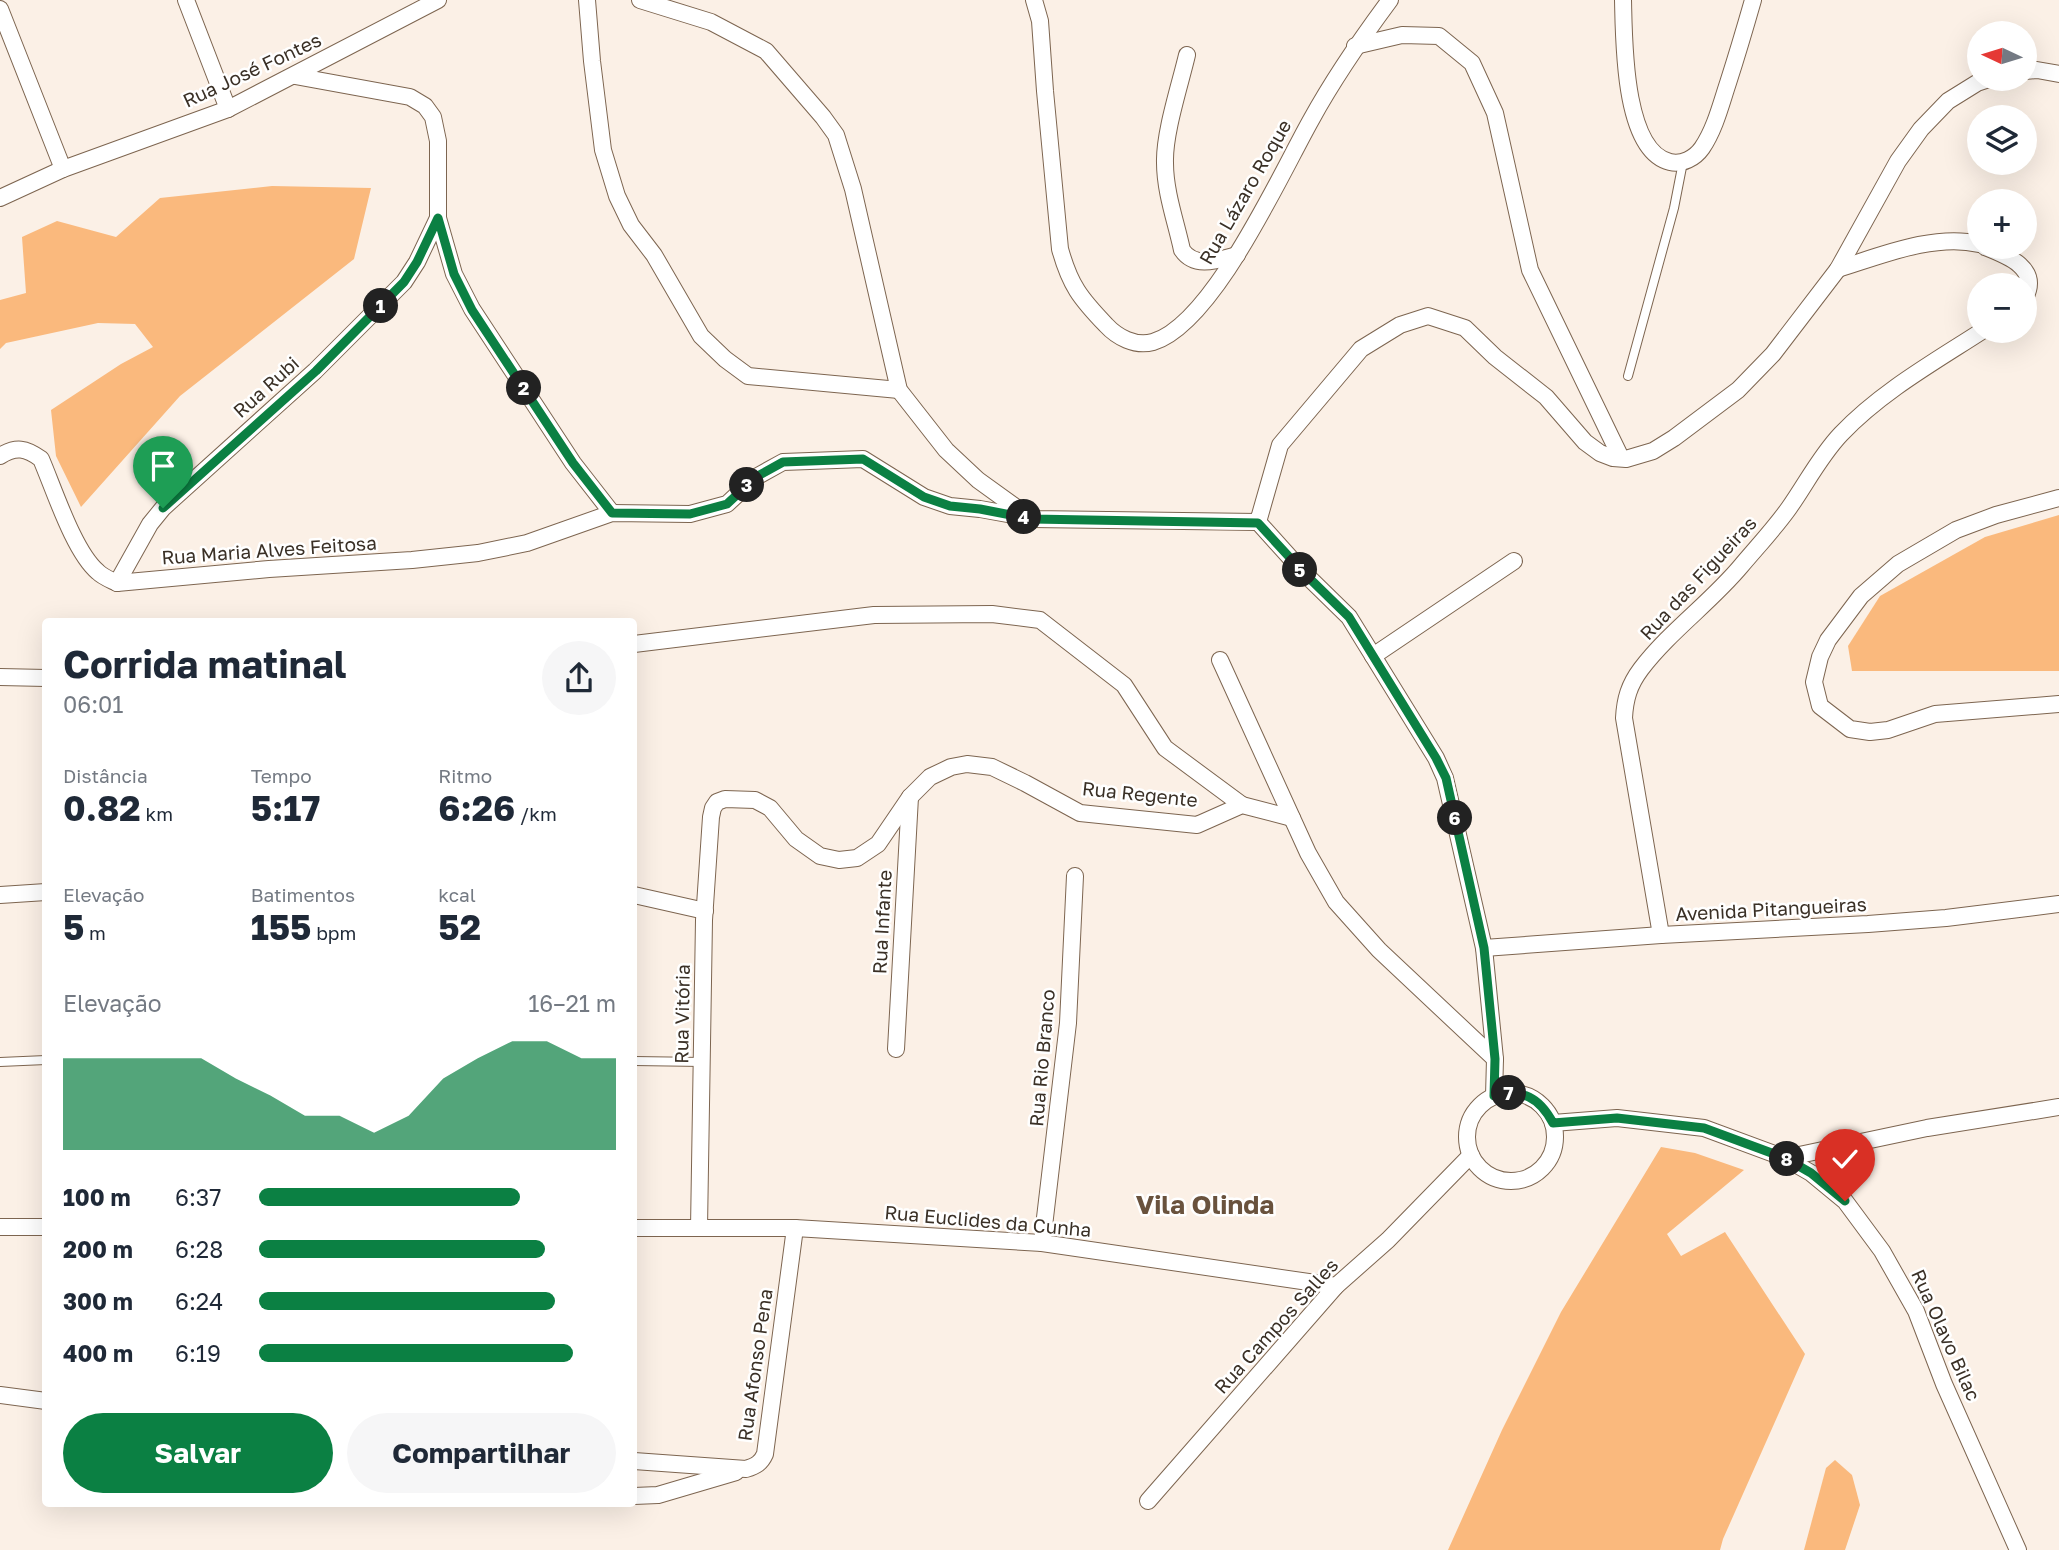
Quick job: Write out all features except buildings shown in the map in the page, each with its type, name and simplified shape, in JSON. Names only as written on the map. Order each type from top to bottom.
[{"type":"street","points":[[186,0],[228,109]]},
{"type":"street","name":"Rua José Fontes","points":[[0,198],[64,169],[228,109],[438,0]]},
{"type":"street","points":[[587,0],[603,150],[617,196],[631,225],[654,256],[701,335],[725,359],[748,376],[899,390]]},
{"type":"street","points":[[640,0],[711,23],[766,51],[823,117],[836,135],[853,189],[899,390],[946,450],[978,480],[1032,519]]},
{"type":"street","name":"Rua Lázaro Roque","points":[[1034,0],[1040,21],[1060,248],[1066,271],[1081,299],[1113,333],[1130,342],[1151,343],[1170,334],[1194,315],[1237,255],[1311,119],[1355,46],[1390,0]]},
{"type":"street","points":[[1623,0],[1632,107],[1638,128],[1646,144],[1660,159],[1673,163],[1683,162],[1702,148],[1718,114],[1753,0]]},
{"type":"street","points":[[0,9],[64,169]]},
{"type":"street","points":[[1355,46],[1402,35],[1439,36],[1472,63],[1495,113],[1531,270],[1621,458]]},
{"type":"street","points":[[1187,55],[1166,141],[1164,161],[1182,250],[1187,258],[1194,261],[1214,261],[1237,255]]},
{"type":"street","points":[[2037,69],[2059,75]]},
{"type":"street","points":[[295,76],[410,97],[425,106],[433,117],[438,141],[438,218],[454,274],[472,310],[573,463],[612,513],[690,514],[727,504],[756,477],[783,462],[863,459],[924,497],[950,506],[1032,519],[1258,523],[1349,617],[1446,778],[1484,948],[1495,1059],[1494,1096]]},
{"type":"street","points":[[1258,523],[1280,445],[1361,349],[1400,325],[1428,316],[1465,328],[1495,357],[1546,397],[1585,442],[1600,453],[1621,458],[1653,451],[1738,390],[1773,354],[1838,270],[1898,161],[1921,129],[1948,101],[1967,89]]},
{"type":"street","name":"Rua Rubi","points":[[117,583],[150,524],[163,508],[316,371],[404,282],[438,218]]},
{"type":"street","points":[[1838,270],[1869,259],[1941,241],[1967,242]]},
{"type":"street","points":[[2012,259],[2026,273]]},
{"type":"street","name":"Rua das Figueiras","points":[[1661,936],[1624,718],[1625,698],[1631,684],[1642,668],[1728,582],[1760,544],[1840,435],[1870,407],[1967,340]]},
{"type":"street","points":[[0,456],[15,449],[31,451],[41,459],[73,536],[85,556],[97,572],[117,583]]},
{"type":"street","points":[[2059,498],[1996,515],[1956,530],[1898,564],[1861,596],[1828,640],[1820,657],[1814,682],[1820,706],[1850,729],[1870,732],[1888,730],[1936,714],[2059,704]]},
{"type":"street","name":"Rua Maria Alves Feitosa","points":[[117,583],[478,553],[527,543],[612,513]]},
{"type":"street","points":[[1373,656],[1514,561]]},
{"type":"street","points":[[637,644],[874,615],[992,614],[1040,620],[1124,685],[1165,747],[1242,805],[1292,818]]},
{"type":"street","points":[[1220,660],[1308,853],[1336,902],[1379,950],[1495,1059]]},
{"type":"street","points":[[0,677],[42,678]]},
{"type":"street","name":"Rua Regente","points":[[717,802],[725,799],[754,800],[770,808],[796,839],[820,856],[839,860],[857,858],[878,844],[910,797],[930,777],[951,767],[967,764],[992,767],[1080,813],[1197,825],[1242,805]]},
{"type":"street","name":"Rua Infante","points":[[896,1049],[910,797]]},
{"type":"street","name":"Rua Vitória","points":[[699,1228],[705,911],[711,817],[717,802]]},
{"type":"street","name":"Rua Rio Branco","points":[[1042,1243],[1069,1023],[1076,876]]},
{"type":"street","points":[[0,895],[42,892]]},
{"type":"street","points":[[637,896],[705,911]]},
{"type":"street","name":"Avenida Pitangueiras","points":[[1484,948],[1920,920],[2059,904]]},
{"type":"street","points":[[1523,1094],[1536,1100],[1553,1123],[1553,1152],[1545,1165],[1527,1178],[1505,1181],[1491,1176],[1479,1167],[1471,1155],[1467,1141],[1473,1114],[1482,1103],[1494,1096],[1523,1094]]},
{"type":"street","points":[[1785,1158],[1927,1128],[2059,1107]]},
{"type":"street","name":"Rua Olavo Bilac","points":[[1553,1123],[1617,1118],[1704,1128],[1785,1158],[1811,1173],[1845,1201],[1882,1251],[1916,1311],[1944,1384],[2018,1550]]},
{"type":"street","name":"Rua Campos Salles","points":[[1148,1501],[1336,1286],[1388,1240],[1471,1155]]},
{"type":"street","points":[[0,1227],[42,1227]]},
{"type":"street","name":"Rua Euclides da Cunha","points":[[637,1227],[795,1228],[1042,1243],[1336,1286]]},
{"type":"street","name":"Rua Afonso Pena","points":[[637,1461],[746,1469],[762,1461],[795,1228]]},
{"type":"street","points":[[0,1395],[42,1400]]},
{"type":"street","points":[[637,1496],[658,1495],[746,1469]]},
{"type":"lane","points":[[1628,376],[1674,208],[1683,162]]},
{"type":"lane","points":[[0,1062],[42,1060]]},
{"type":"lane","points":[[637,1061],[703,1062]]},
{"type":"shaded area","points":[[272,186],[371,188],[354,259],[180,396],[81,507],[56,456],[51,410],[121,364],[153,347],[135,324],[98,323],[6,343],[0,349],[0,300],[26,293],[22,237],[57,221],[116,237],[160,198]]},
{"type":"shaded area","points":[[2059,515],[2059,671],[1852,671],[1848,646],[1880,596],[1985,537]]},
{"type":"shaded area","points":[[1661,1147],[1695,1153],[1744,1170],[1667,1234],[1681,1256],[1725,1232],[1805,1354],[1720,1550],[1448,1550],[1502,1430],[1561,1312]]},
{"type":"shaded area","points":[[1835,1460],[1852,1475],[1860,1505],[1845,1550],[1804,1550],[1826,1468]]},
{"type":"district","name":"Vila Olinda","points":[[1205,1205]]},
{"type":"route","points":[[163,508],[316,371],[404,282],[438,218],[454,274],[472,310],[573,463],[612,513],[690,514],[727,504],[756,477],[783,462],[863,459],[924,497],[950,506],[1032,519],[1258,523],[1349,617],[1446,778],[1484,948],[1495,1059],[1494,1096],[1523,1094],[1536,1100],[1553,1123],[1617,1118],[1704,1128],[1785,1158],[1811,1173],[1845,1201]]}]
